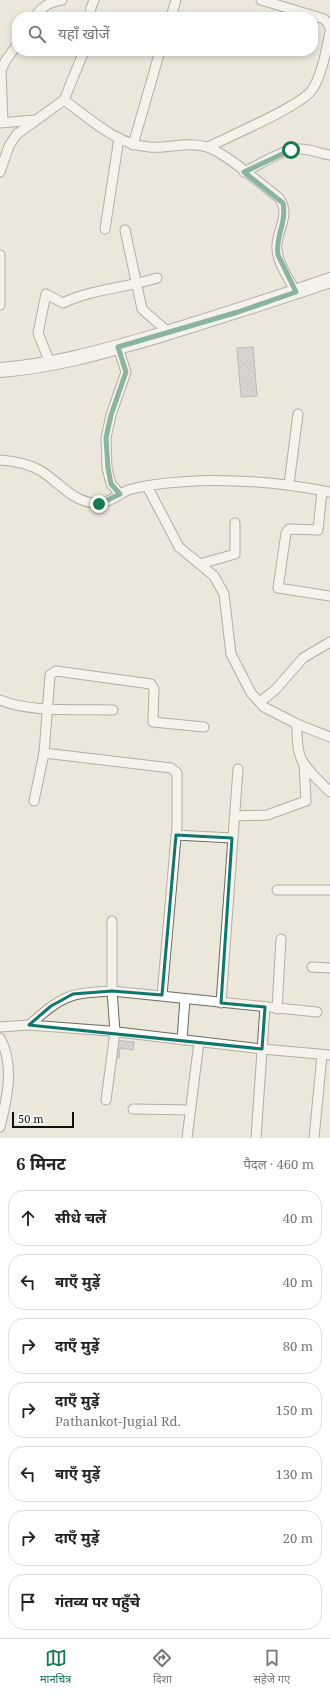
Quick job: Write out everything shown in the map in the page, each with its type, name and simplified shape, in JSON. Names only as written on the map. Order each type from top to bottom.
[{"type":"main road","points":[[0,370],[87,356],[296,292],[330,280]]},
{"type":"street","points":[[38,12],[46,5],[62,0]]},
{"type":"street","points":[[91,12],[94,0]]},
{"type":"street","points":[[172,12],[176,0]]},
{"type":"street","points":[[261,0],[301,12]]},
{"type":"street","points":[[318,17],[324,19],[330,28]]},
{"type":"street","points":[[208,147],[286,108],[311,92],[318,78],[330,32]]},
{"type":"street","points":[[12,51],[1,65],[2,122],[37,120]]},
{"type":"street","points":[[0,172],[9,146],[17,134],[64,100],[82,56]]},
{"type":"street","points":[[133,145],[159,56]]},
{"type":"street","points":[[64,100],[119,138],[133,145],[149,147],[184,144],[208,147],[223,155],[283,203],[283,222],[277,249],[278,255],[296,292]]},
{"type":"street","points":[[105,229],[119,138]]},
{"type":"street","points":[[244,172],[291,150],[305,149],[319,154],[330,155]]},
{"type":"street","points":[[125,230],[142,309],[168,332]]},
{"type":"street","points":[[0,256],[0,305]]},
{"type":"street","points":[[50,363],[38,333],[46,294],[63,303],[80,295],[136,285],[157,278]]},
{"type":"street","points":[[118,347],[126,372],[111,415],[106,438],[108,468],[111,484],[120,494]]},
{"type":"street","points":[[289,484],[298,414]]},
{"type":"street","points":[[0,460],[26,464],[75,497],[99,504],[120,494],[147,486],[179,481],[289,484],[326,492],[318,530],[289,529],[286,533],[278,588],[330,596]]},
{"type":"street","points":[[147,486],[179,547],[214,576],[224,594],[231,654],[251,693],[264,707],[297,724],[330,737]]},
{"type":"street","points":[[200,564],[235,554],[235,523]]},
{"type":"street","points":[[260,702],[276,689],[303,658],[330,642]]},
{"type":"street","points":[[34,801],[44,752],[50,675],[54,672],[64,672],[151,684],[154,690],[153,722],[204,727]]},
{"type":"street","points":[[0,700],[9,704],[47,708],[113,710]]},
{"type":"street","points":[[297,724],[298,753],[304,765],[330,792]]},
{"type":"street","points":[[44,752],[171,768],[177,773],[176,835],[162,995]]},
{"type":"street","points":[[235,816],[267,815],[306,801],[304,765]]},
{"type":"street","points":[[221,1003],[238,768]]},
{"type":"street","points":[[176,835],[232,838]]},
{"type":"street","points":[[278,890],[330,890]]},
{"type":"street","points":[[106,1100],[115,1032],[112,991],[112,921]]},
{"type":"street","points":[[277,1009],[281,939]]},
{"type":"street","points":[[312,967],[330,968]]},
{"type":"street","points":[[29,1025],[64,997],[84,992],[112,991],[162,995],[265,1008],[317,1012]]},
{"type":"street","points":[[182,1040],[186,998]]},
{"type":"street","points":[[256,1138],[265,1008]]},
{"type":"street","points":[[0,1027],[29,1025],[115,1032],[326,1055],[314,1138]]},
{"type":"street","points":[[0,1038],[8,1070],[5,1107],[0,1127]]},
{"type":"street","points":[[188,1138],[198,1042]]},
{"type":"street","points":[[133,1109],[190,1110]]},
{"type":"highlighted area","points":[[176,835],[232,838],[221,1003],[265,1007],[262,1049],[29,1025],[51,1006],[73,994],[112,991],[162,995]]},
{"type":"building","points":[[253,347],[257,396],[241,397],[237,348]]},
{"type":"building","points":[[114,1040],[134,1042],[133,1050],[120,1048],[119,1058],[112,1058]]},
{"type":"route","points":[[99,504],[120,494],[111,484],[108,468],[106,438],[111,415],[126,372],[118,347],[238,312],[296,292],[278,255],[276,245],[283,222],[283,203],[279,198],[244,172],[291,150]]}]
